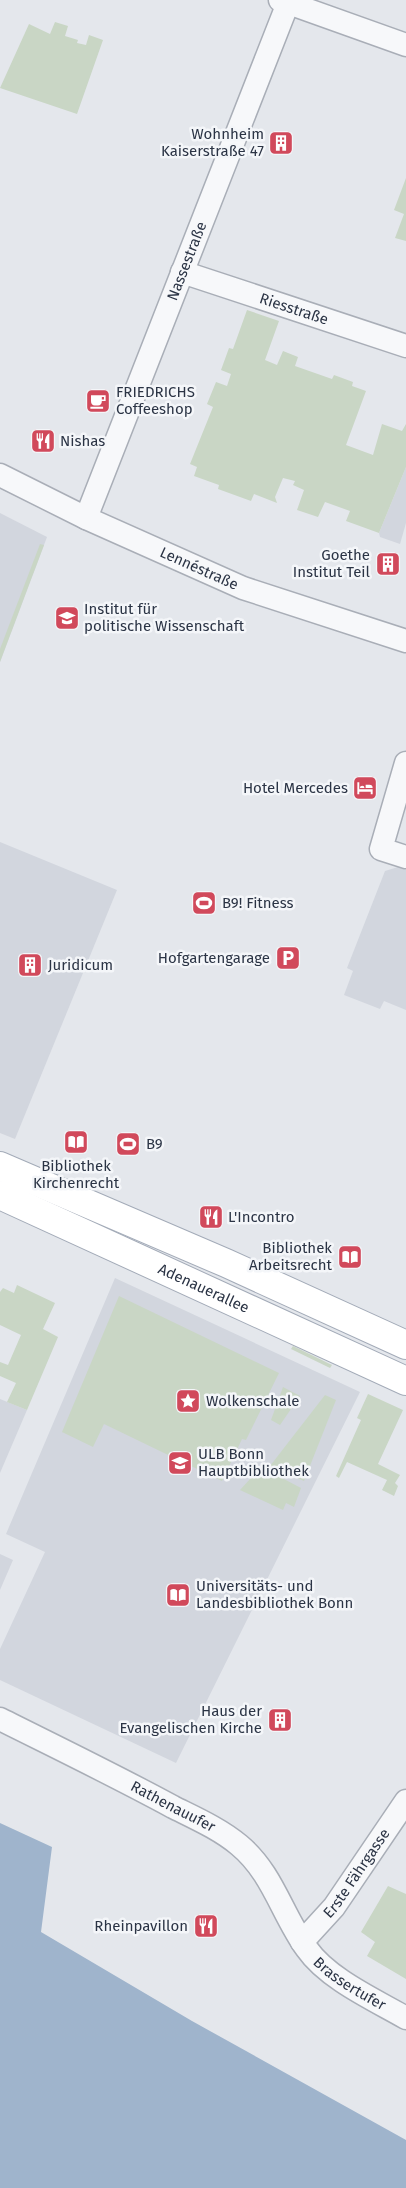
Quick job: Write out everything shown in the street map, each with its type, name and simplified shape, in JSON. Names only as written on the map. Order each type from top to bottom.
[{"type":"main road","name":"Adenauerallee","points":[[0,1166],[226,1263],[406,1345]]},
{"type":"main road","name":"Adenauerallee","points":[[0,1195],[406,1381]]},
{"type":"street","points":[[284,2],[406,45]]},
{"type":"street","name":"Nassestraße","points":[[86,518],[284,2]]},
{"type":"street","name":"Riesstraße","points":[[182,272],[406,346]]},
{"type":"street","name":"Lennéstraße","points":[[0,474],[86,518],[243,588],[406,641]]},
{"type":"street","points":[[406,763],[382,849],[406,857]]},
{"type":"street","name":"Rathenauufer","points":[[0,1720],[151,1795],[221,1832],[239,1845],[266,1875],[302,1942]]},
{"type":"street","name":"Erste Fährgasse","points":[[302,1942],[334,1907],[406,1801]]},
{"type":"street","name":"Brassertufer","points":[[302,1942],[312,1957],[329,1972],[406,2018]]},
{"type":"shaded area","points":[[406,467],[406,523],[400,544],[380,537],[379,533]]},
{"type":"shaded area","points":[[0,513],[47,537],[0,662]]},
{"type":"shaded area","points":[[0,842],[117,890],[15,1139],[0,1133]]},
{"type":"shaded area","points":[[398,867],[406,870],[406,1010],[384,1001],[380,1009],[344,995],[353,971],[347,968],[385,871]]},
{"type":"shaded area","name":"ULB Bonn Hauptbibliothek","points":[[115,1278],[360,1392],[176,1763],[0,1680],[0,1649],[45,1552],[6,1534]]},
{"type":"shaded area","points":[[0,1399],[27,1410],[0,1473]]},
{"type":"shaded area","points":[[0,1554],[13,1560],[0,1590]]},
{"type":"green space","points":[[55,22],[68,26],[65,36],[78,40],[77,43],[86,45],[89,35],[103,40],[77,114],[0,88],[29,24],[50,34]]},
{"type":"green space","points":[[406,178],[406,241],[395,238],[404,214],[394,210]]},
{"type":"green space","points":[[247,310],[279,321],[265,360],[277,365],[283,351],[298,357],[295,366],[332,379],[334,375],[353,382],[352,386],[366,391],[346,445],[373,455],[382,424],[402,431],[406,424],[406,467],[379,533],[346,521],[350,511],[325,502],[318,517],[297,510],[304,490],[293,485],[295,481],[283,478],[275,497],[277,503],[254,494],[251,501],[218,489],[219,485],[194,476],[197,467],[190,464],[213,407],[207,404],[216,382],[227,386],[231,374],[221,370],[229,348],[233,349]]},
{"type":"green space","points":[[40,544],[44,545],[0,662],[0,649]]},
{"type":"green space","points":[[17,1285],[55,1303],[43,1329],[58,1337],[27,1410],[7,1402],[16,1383],[0,1376],[0,1362],[8,1365],[21,1335],[0,1325],[0,1292],[3,1288],[14,1293]]},
{"type":"green space","points":[[119,1296],[279,1373],[246,1440],[242,1439],[222,1481],[104,1424],[93,1447],[62,1432]]},
{"type":"green space","points":[[293,1346],[332,1365],[330,1368],[291,1349]]},
{"type":"green space","points":[[283,1387],[300,1396],[280,1425],[271,1420]]},
{"type":"green space","points":[[368,1394],[403,1410],[378,1464],[400,1475],[395,1483],[398,1486],[394,1496],[382,1490],[387,1480],[347,1462],[339,1478],[336,1476],[361,1420],[357,1418]]},
{"type":"green space","points":[[325,1395],[336,1400],[304,1481],[270,1466]]},
{"type":"green space","points":[[261,1467],[301,1488],[294,1507],[286,1503],[283,1510],[240,1490]]},
{"type":"green space","points":[[388,1886],[406,1894],[406,1979],[367,1956],[375,1942],[361,1932]]},
{"type":"water","points":[[0,1823],[52,1847],[41,1932],[192,2021],[406,2140],[406,2188],[0,2188]]},
{"type":"place","name":"Wohnheim Kaiserstraße 47","points":[[281,143]]},
{"type":"place","name":"FRIEDRICHS Coffeeshop","points":[[98,401]]},
{"type":"place","name":"Nishas","points":[[43,441]]},
{"type":"place","name":"Goethe Institut Teil","points":[[388,564]]},
{"type":"place","name":"Institut für politische Wissenschaft","points":[[67,618]]},
{"type":"place","name":"Hotel Mercedes","points":[[365,788]]},
{"type":"place","name":"B9! Fitness","points":[[204,903]]},
{"type":"place","name":"Hofgartengarage","points":[[288,958]]},
{"type":"place","name":"Juridicum","points":[[30,965]]},
{"type":"place","name":"Bibliothek Kirchenrecht","points":[[76,1142]]},
{"type":"place","name":"B9","points":[[128,1144]]},
{"type":"place","name":"L'Incontro","points":[[211,1217]]},
{"type":"place","name":"Bibliothek Arbeitsrecht","points":[[350,1257]]},
{"type":"place","name":"Wolkenschale","points":[[188,1401]]},
{"type":"place","name":"ULB Bonn Hauptbibliothek","points":[[180,1463]]},
{"type":"place","name":"Universitäts- und Landesbibliothek Bonn","points":[[178,1595]]},
{"type":"place","name":"Haus der Evangelischen Kirche","points":[[280,1720]]},
{"type":"place","name":"Rheinpavillon","points":[[206,1926]]}]
